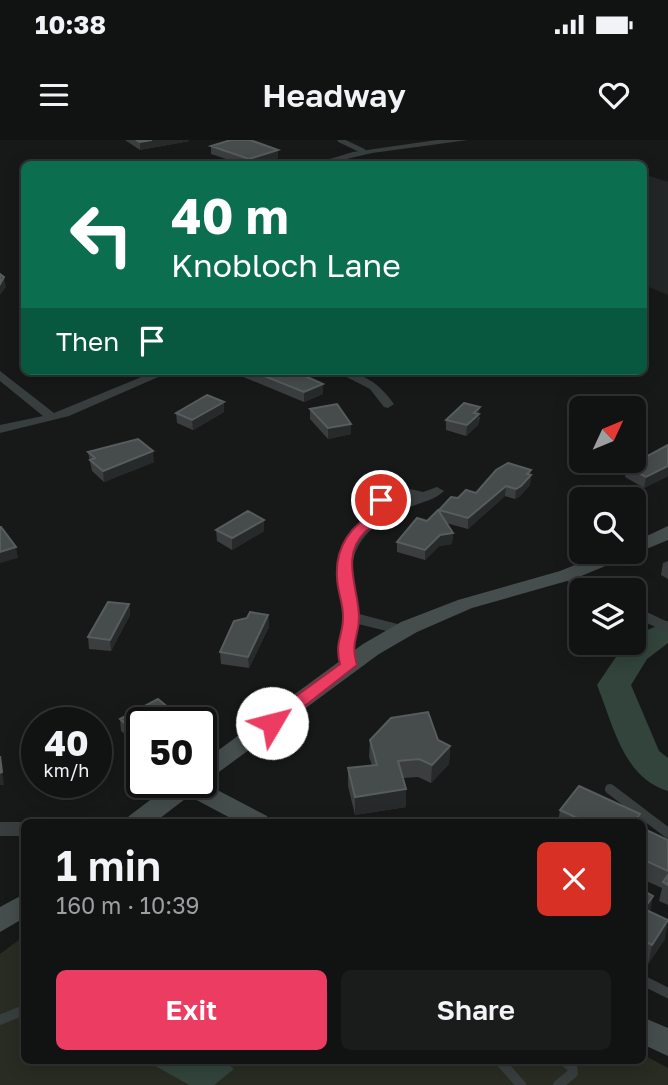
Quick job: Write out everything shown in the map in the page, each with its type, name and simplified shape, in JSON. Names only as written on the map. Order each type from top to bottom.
[{"type":"main road","points":[[646,543],[668,532]]},
{"type":"main road","points":[[217,764],[349,665],[404,630],[465,604],[567,575],[595,564]]},
{"type":"main road","points":[[217,796],[253,819]]},
{"type":"main road","points":[[142,819],[171,798]]},
{"type":"main road","points":[[0,922],[21,906]]},
{"type":"main road","points":[[646,1031],[668,1043]]},
{"type":"street","points":[[328,161],[389,146],[464,140]]},
{"type":"street","points":[[0,375],[52,417]]},
{"type":"street","points":[[0,429],[92,404],[157,375]]},
{"type":"street","points":[[350,375],[374,386],[388,404]]},
{"type":"street","points":[[349,665],[344,649],[351,617],[344,576],[348,547],[356,533],[371,520],[431,494]]},
{"type":"street","points":[[567,575],[572,578]]},
{"type":"street","points":[[351,617],[404,630]]},
{"type":"street","points":[[646,618],[668,628]]},
{"type":"street","points":[[0,830],[21,829]]},
{"type":"lane","points":[[340,140],[363,151]]},
{"type":"lane","points":[[610,789],[668,833]]},
{"type":"lane","points":[[646,982],[668,993]]},
{"type":"lane","points":[[0,1020],[21,1011]]},
{"type":"lane","points":[[503,1064],[521,1085]]},
{"type":"lane","points":[[558,1085],[573,1073],[572,1067],[568,1064]]},
{"type":"shaded area","points":[[647,175],[668,182],[668,295],[647,286]]},
{"type":"shaded area","points":[[21,938],[21,1064],[646,1064],[646,1056],[668,1068],[668,1085],[0,1085],[0,954]]},
{"type":"shaded area","points":[[152,1064],[228,1064],[234,1069],[214,1085],[189,1085]]},
{"type":"building","points":[[231,140],[250,140],[278,150],[249,159],[211,146]]},
{"type":"building","points":[[262,375],[303,375],[323,384],[304,392]]},
{"type":"building","points":[[207,395],[224,402],[192,420],[176,413]]},
{"type":"building","points":[[464,403],[480,407],[474,413],[479,414],[467,425],[446,420]]},
{"type":"building","points":[[337,404],[351,424],[328,428],[310,409]]},
{"type":"building","points":[[138,439],[153,451],[103,471],[90,460],[95,458],[88,452]]},
{"type":"building","points":[[668,445],[668,466],[646,477],[638,473],[646,473],[646,457]]},
{"type":"building","points":[[508,463],[531,470],[527,474],[531,475],[521,486],[516,489],[506,486],[468,518],[439,510],[451,497],[458,498],[466,490],[476,493],[496,470]]},
{"type":"building","points":[[438,510],[453,533],[440,535],[425,550],[397,542],[417,518],[427,521]]},
{"type":"building","points":[[248,511],[264,520],[232,538],[216,530]]},
{"type":"building","points":[[1,527],[16,547],[0,552]]},
{"type":"building","points":[[108,602],[129,604],[110,640],[88,637]]},
{"type":"building","points":[[250,612],[268,615],[248,657],[220,652],[234,621],[247,618]]},
{"type":"building","points":[[158,699],[168,707],[143,707]]},
{"type":"building","points":[[428,712],[438,740],[450,746],[432,765],[419,759],[398,761],[406,789],[355,797],[348,768],[377,765],[370,740],[391,718]]},
{"type":"building","points":[[579,786],[640,814],[636,819],[580,819],[560,810]]},
{"type":"building","points":[[646,830],[668,840],[668,871],[646,861]]},
{"type":"building","points":[[646,892],[653,896],[646,906]]},
{"type":"building","points":[[646,910],[668,920],[652,945],[646,942]]},
{"type":"waterway","points":[[668,631],[641,646],[614,685],[644,758],[668,778]]},
{"type":"route","points":[[272,723],[349,665],[344,649],[351,617],[344,576],[348,547],[356,533],[371,520],[385,514],[381,500]]}]
